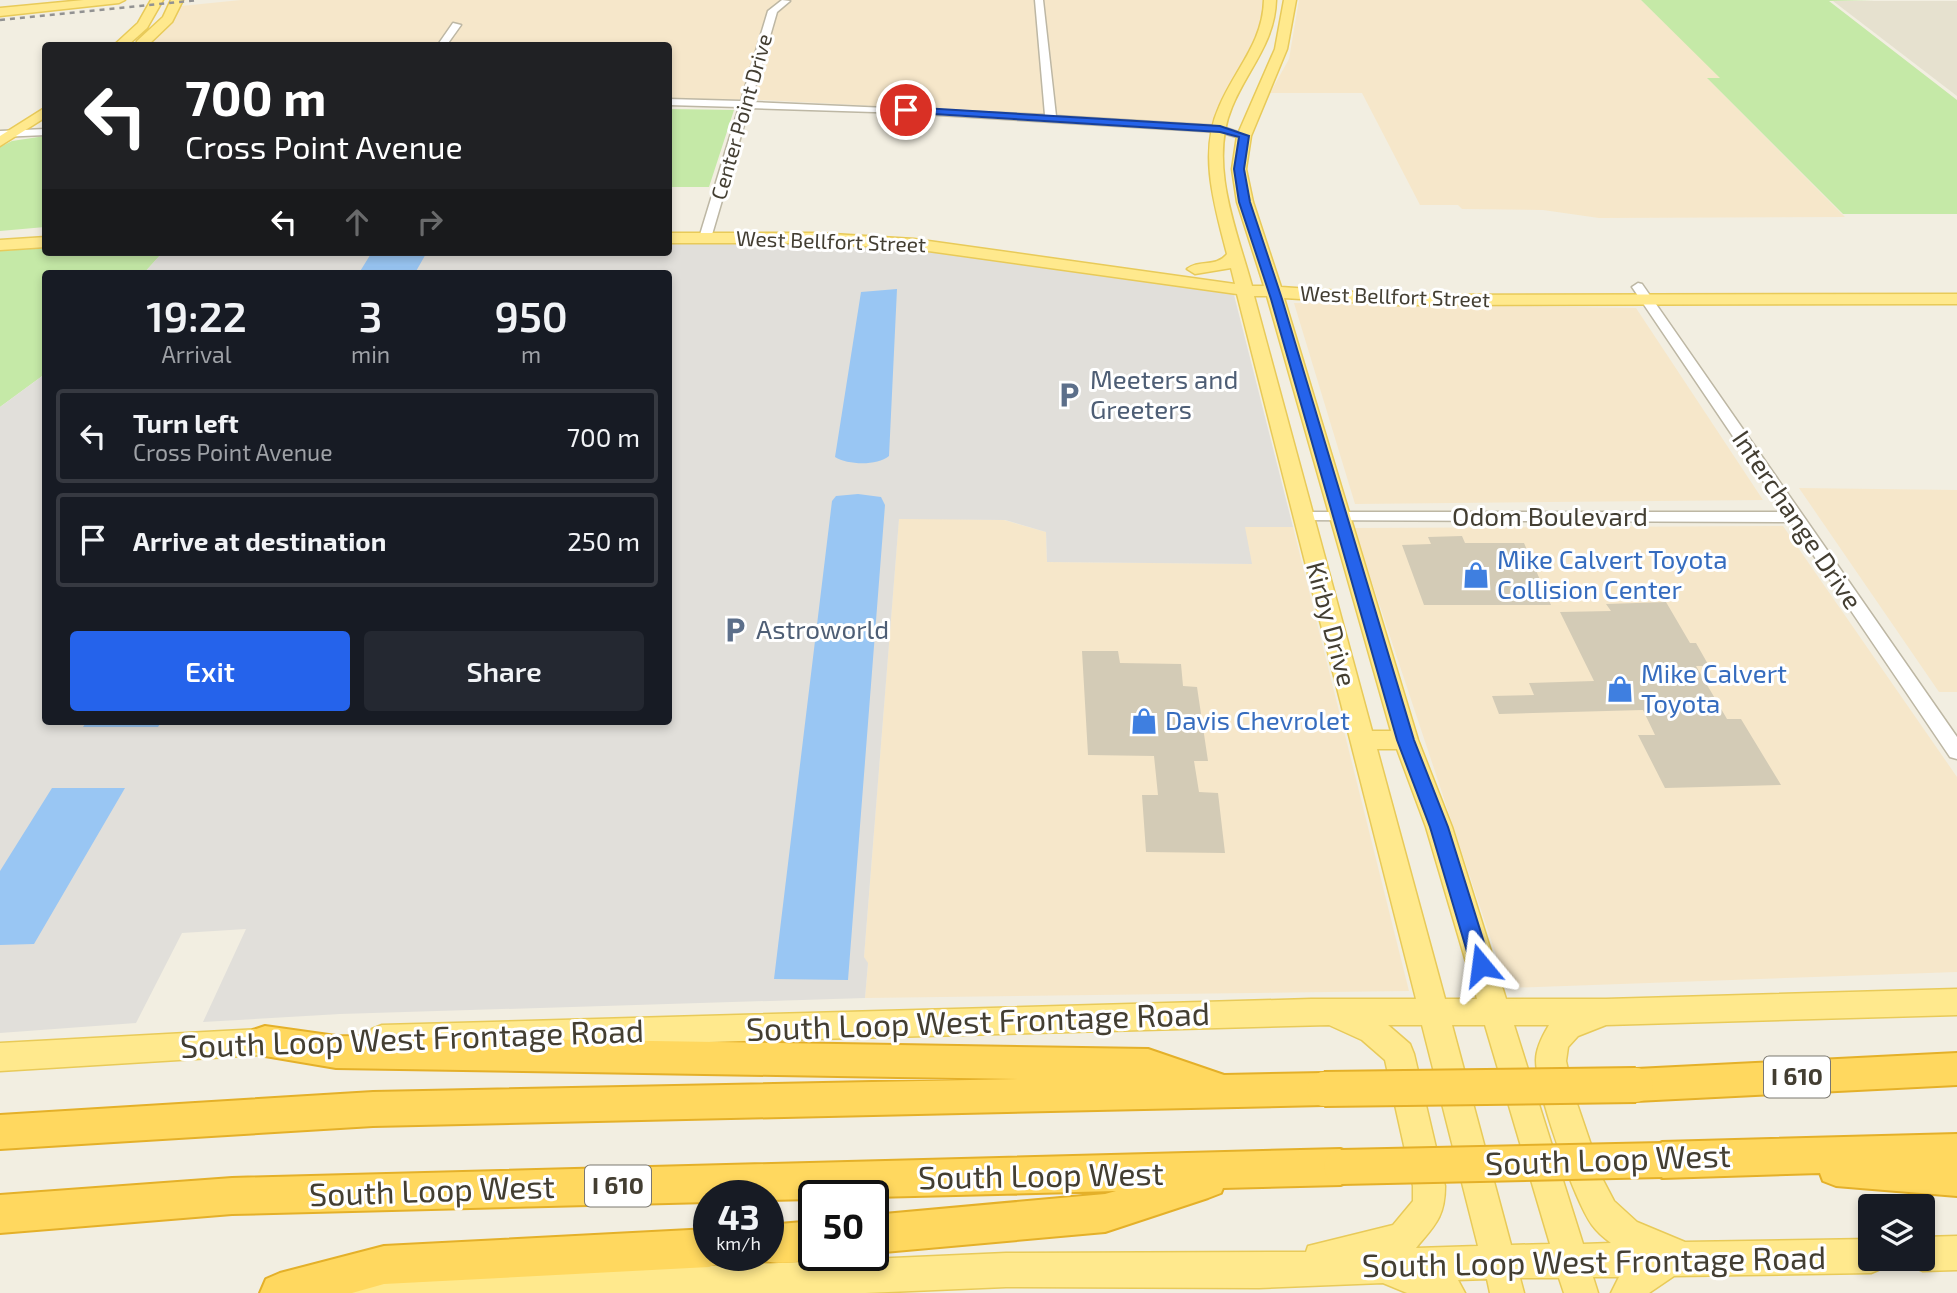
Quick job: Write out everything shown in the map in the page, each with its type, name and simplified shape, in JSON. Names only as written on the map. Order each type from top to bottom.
[{"type":"highway","points":[[265,1041],[336,1052],[1148,1065],[1231,1092]]},
{"type":"highway","name":"I 610","points":[[0,1132],[373,1109],[1636,1085],[1957,1069]]},
{"type":"highway","name":"South Loop West","points":[[0,1214],[232,1196],[1957,1151]]},
{"type":"highway","points":[[1705,1156],[1957,1178]]},
{"type":"highway","points":[[889,1233],[1105,1213],[1236,1171]]},
{"type":"highway","points":[[280,1293],[384,1265],[693,1249]]},
{"type":"main road","points":[[0,10],[75,0]]},
{"type":"main road","points":[[0,10],[120,0]]},
{"type":"main road","points":[[134,41],[157,0]]},
{"type":"main road","points":[[134,41],[150,37],[168,19],[177,0]]},
{"type":"main road","name":"Kirby Drive","points":[[1270,0],[1268,20],[1250,68],[1226,106],[1219,133],[1219,192],[1503,1278]]},
{"type":"main road","name":"Kirby Drive","points":[[1290,0],[1288,21],[1272,70],[1244,136],[1239,169],[1245,202],[1406,740],[1439,827],[1581,1293]]},
{"type":"main road","points":[[1268,20],[1288,21]]},
{"type":"main road","points":[[1250,68],[1272,70]]},
{"type":"main road","points":[[3,134],[42,100]]},
{"type":"main road","points":[[3,134],[42,113]]},
{"type":"main road","name":"West Bellfort Street","points":[[672,229],[1002,248],[1195,269],[1242,283]]},
{"type":"main road","points":[[0,236],[42,233]]},
{"type":"main road","name":"West Bellfort Street","points":[[672,237],[707,233]]},
{"type":"main road","points":[[0,245],[42,242]]},
{"type":"main road","name":"West Bellfort Street","points":[[1002,248],[1242,283],[1398,300],[1465,295],[1642,294],[1837,300],[1957,299]]},
{"type":"main road","points":[[1195,269],[1225,265],[1232,261],[1236,254]]},
{"type":"main road","name":"West Bellfort Street","points":[[1642,294],[1825,286],[1957,285]]},
{"type":"main road","points":[[1825,286],[1837,300]]},
{"type":"main road","points":[[1361,740],[1406,740]]},
{"type":"main road","name":"South Loop West Frontage Road","points":[[0,1057],[265,1041],[1311,1012],[1605,1012],[1957,1002]]},
{"type":"main road","points":[[1259,1271],[1402,1239],[1429,1207],[1429,1186],[1399,1054],[1387,1039],[1359,1021],[1311,1012]]},
{"type":"main road","points":[[1605,1012],[1570,1025],[1556,1039],[1551,1059],[1559,1094],[1592,1192],[1603,1213],[1632,1239],[1678,1259]]},
{"type":"main road","points":[[1935,1254],[1957,1253]]},
{"type":"main road","name":"South Loop West Frontage Road","points":[[310,1293],[594,1288],[1006,1270],[1259,1271],[1381,1266],[1503,1278],[1571,1261],[1858,1256]]},
{"type":"main road","points":[[1628,1293],[1640,1278],[1678,1259]]},
{"type":"main road","points":[[1381,1266],[1448,1293]]},
{"type":"street","points":[[1039,0],[1051,120]]},
{"type":"street","name":"Center Point Drive","points":[[707,233],[773,11],[786,1]]},
{"type":"street","points":[[444,42],[456,25]]},
{"type":"street","points":[[672,102],[1051,120],[1244,136]]},
{"type":"street","points":[[3,134],[42,132]]},
{"type":"street","name":"Interchange Drive","points":[[1642,294],[1957,752]]},
{"type":"street","name":"Odom Boulevard","points":[[1304,517],[1796,517]]},
{"type":"shaded area","points":[[241,0],[1265,0],[1265,11],[1250,60],[1213,124],[761,100],[672,99],[672,42],[150,42],[172,22],[181,6]]},
{"type":"shaded area","points":[[1299,0],[1641,0],[1721,78],[1708,79],[1845,217],[1599,218],[1543,210],[1462,209],[1458,205],[1420,205],[1362,93],[1270,93],[1289,59]]},
{"type":"shaded area","points":[[1833,1],[1957,1],[1957,96]]},
{"type":"shaded area","points":[[748,241],[914,249],[1234,295],[1293,527],[1245,527],[1252,564],[1047,562],[1046,532],[1005,520],[899,519],[864,957],[868,963],[865,998],[340,1014],[203,1022],[246,929],[182,933],[136,1023],[0,1033],[0,407],[42,376],[42,725],[672,725],[672,270],[147,270],[159,256],[672,256],[672,242]]},
{"type":"shaded area","points":[[1294,303],[1636,308],[1763,500],[1355,504]]},
{"type":"shaded area","points":[[1799,488],[1957,490],[1957,692],[1939,692]]},
{"type":"shaded area","points":[[899,518],[1004,520],[1046,532],[1047,562],[1251,564],[1244,527],[1293,527],[1409,991],[865,998],[868,964],[864,957]]},
{"type":"shaded area","points":[[1783,526],[1957,777],[1957,972],[1507,988],[1354,528]]},
{"type":"green space","points":[[1641,0],[1874,0],[1829,1],[1957,100],[1957,214],[1843,214],[1707,78],[1720,78]]},
{"type":"green space","points":[[672,109],[734,110],[709,187],[672,187]]},
{"type":"green space","points":[[42,136],[42,227],[0,231],[0,147],[12,141]]},
{"type":"green space","points":[[42,248],[42,256],[159,256],[147,270],[42,270],[42,376],[0,407],[0,251]]},
{"type":"water","points":[[370,256],[425,256],[417,270],[361,270]]},
{"type":"water","points":[[897,289],[889,456],[870,463],[841,460],[835,457],[861,292]]},
{"type":"water","points":[[858,494],[881,497],[885,505],[848,980],[774,979],[832,501],[836,496]]},
{"type":"water","points":[[84,725],[159,725],[158,727],[83,727]]},
{"type":"water","points":[[52,788],[125,788],[34,944],[0,945],[0,871]]},
{"type":"building","name":"Mike Calvert Toyota Collision Center","points":[[1462,536],[1465,543],[1524,543],[1551,605],[1424,605],[1402,545],[1431,544],[1428,537]]},
{"type":"building","name":"Mike Calvert Toyota","points":[[1666,602],[1690,643],[1696,643],[1709,666],[1696,666],[1727,719],[1741,719],[1781,785],[1665,788],[1638,735],[1655,735],[1643,710],[1499,714],[1492,696],[1534,695],[1529,683],[1594,681],[1560,612],[1611,611],[1606,604]]},
{"type":"building","name":"Davis Chevrolet","points":[[1082,651],[1118,651],[1120,663],[1181,664],[1183,686],[1197,687],[1208,761],[1194,761],[1199,792],[1218,793],[1225,853],[1146,852],[1142,795],[1158,795],[1154,756],[1088,755]]},
{"type":"railway","points":[[0,20],[199,0]]},
{"type":"place","name":"Meeters and Greeters","points":[[1069,395]]},
{"type":"place","name":"Mike Calvert Toyota Collision Center","points":[[1476,575]]},
{"type":"place","name":"Astroworld","points":[[735,630]]},
{"type":"place","name":"Mike Calvert Toyota","points":[[1620,689]]},
{"type":"place","name":"Davis Chevrolet","points":[[1144,721]]},
{"type":"route","points":[[906,110],[1220,129],[1244,136],[1239,169],[1245,202],[1277,299],[1406,740],[1439,827],[1481,965]]}]
